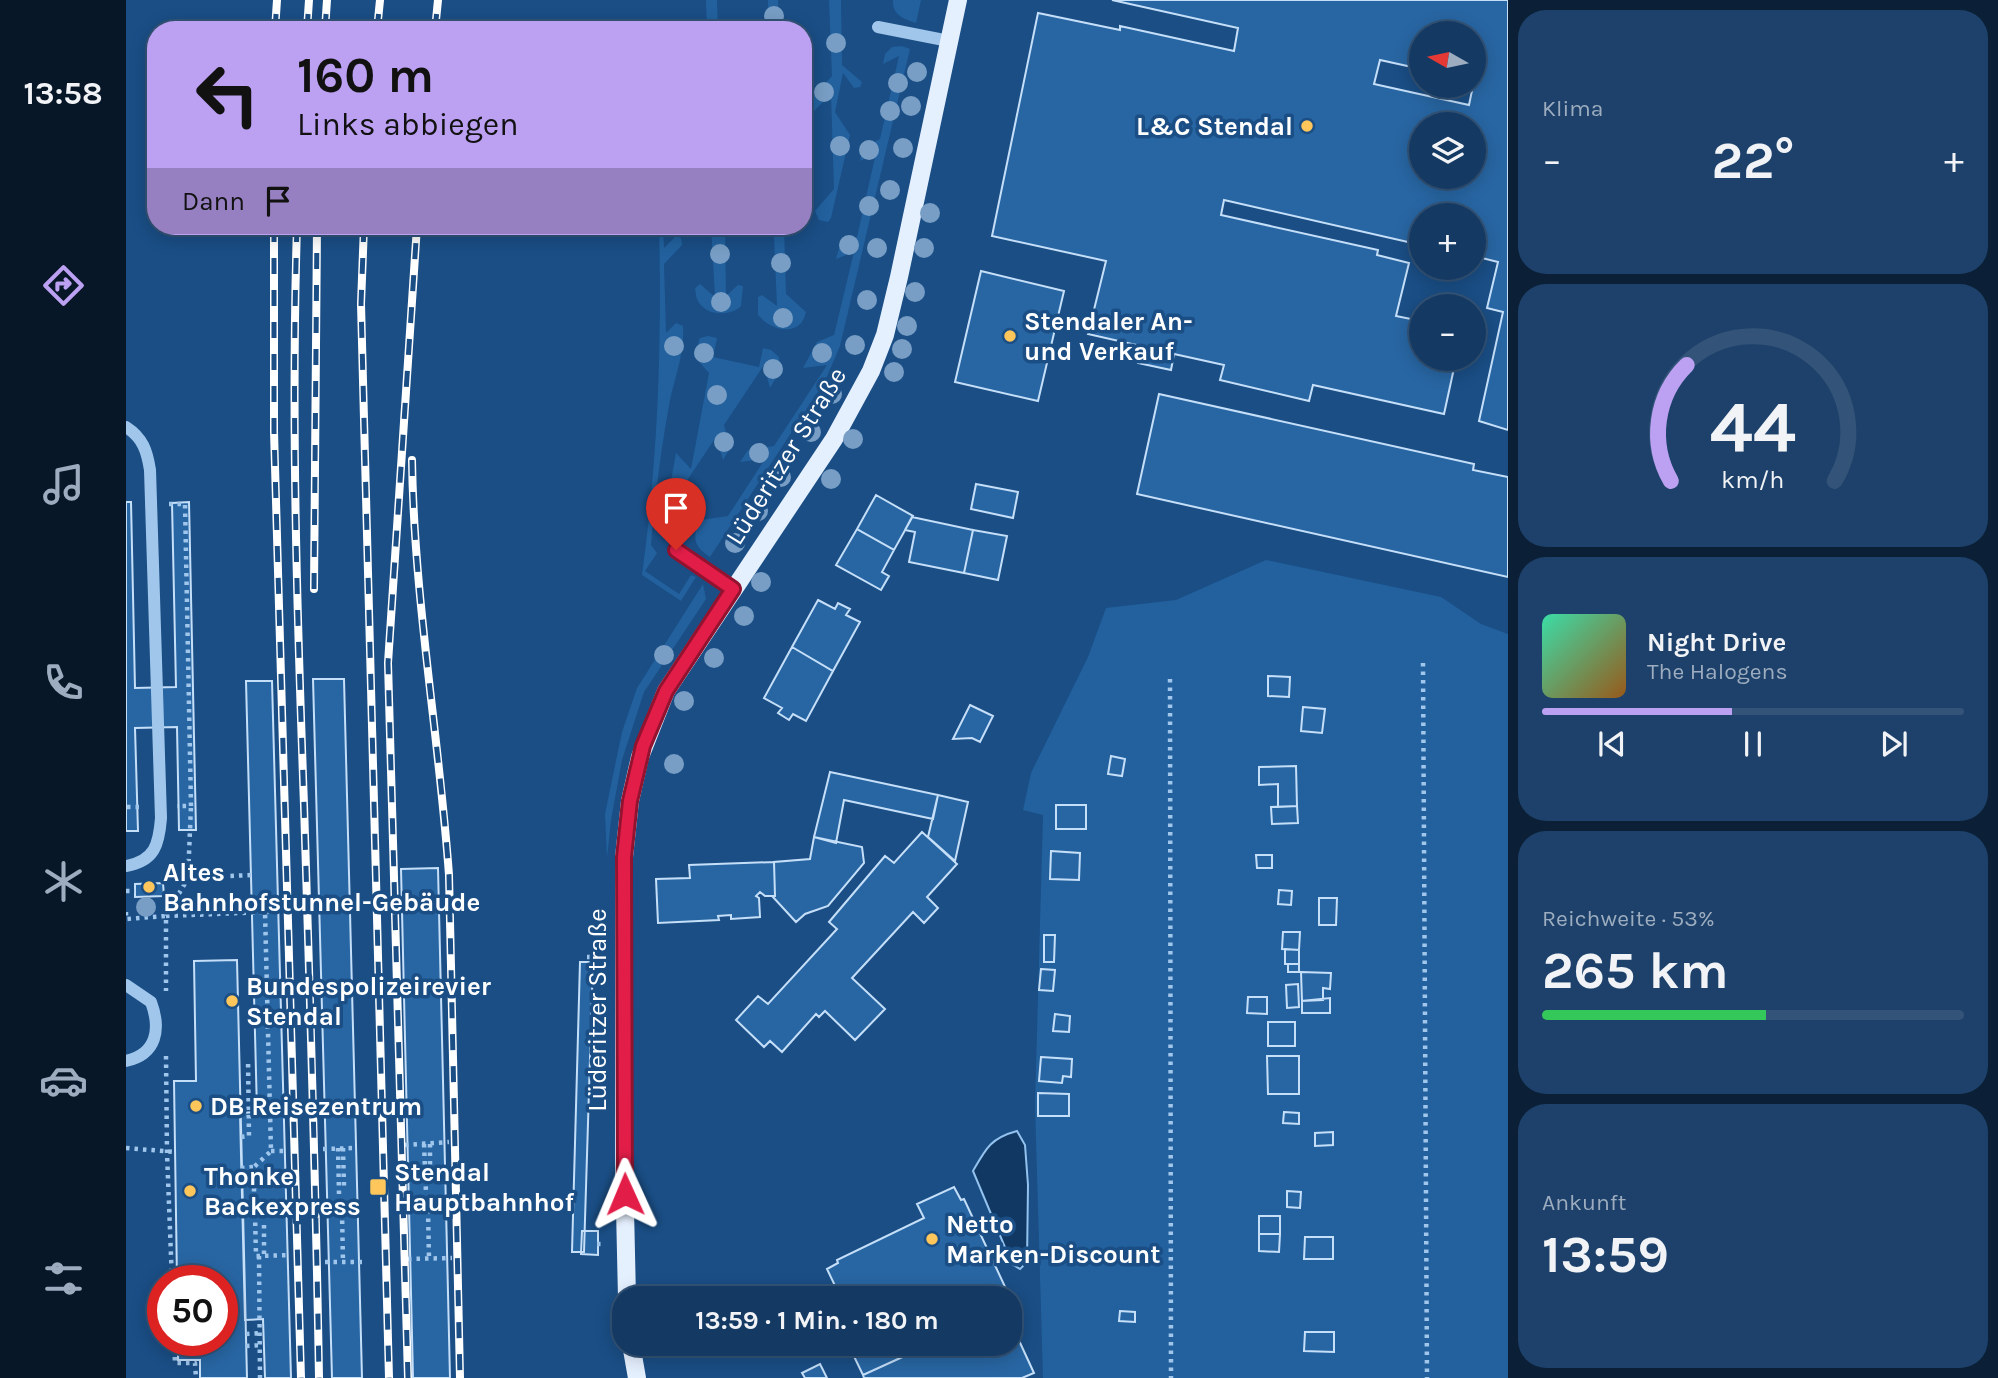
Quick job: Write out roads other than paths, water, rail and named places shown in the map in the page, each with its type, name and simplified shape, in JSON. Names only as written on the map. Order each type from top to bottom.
[{"type":"main road","name":"Lüderitzer Straße","points":[[627,1286],[624,857],[627,820],[643,746],[666,691],[834,439],[871,371],[885,335],[899,276],[958,0]]},
{"type":"main road","points":[[633,1356],[637,1378]]},
{"type":"lane","points":[[878,27],[949,41]]},
{"type":"lane","points":[[126,427],[139,438],[148,456],[160,807],[160,836],[153,852],[140,863],[126,866]]},
{"type":"lane","points":[[676,550],[733,589]]},
{"type":"lane","points":[[126,985],[152,1003],[158,1029],[152,1043],[142,1054],[126,1061]]},
{"type":"railway","points":[[276,21],[277,0]]},
{"type":"railway","points":[[308,21],[309,0]]},
{"type":"railway","points":[[326,21],[327,0]]},
{"type":"railway","points":[[378,21],[380,0]]},
{"type":"railway","points":[[436,21],[438,0]]},
{"type":"railway","points":[[274,235],[274,431],[301,1378]]},
{"type":"railway","points":[[297,235],[296,516],[319,1378]]},
{"type":"railway","points":[[314,589],[317,235]]},
{"type":"railway","points":[[364,235],[361,304],[389,1378]]},
{"type":"railway","points":[[408,1378],[388,663],[416,235]]},
{"type":"railway","points":[[412,460],[417,564],[449,875],[460,1378]]},
{"type":"place","name":"L&C Stendal","points":[[1307,126]]},
{"type":"place","name":"Stendaler An- und Verkauf","points":[[1010,336]]},
{"type":"place","name":"Altes Bahnhofstunnel-Gebäude","points":[[149,887]]},
{"type":"place","name":"Bundespolizeirevier Stendal","points":[[232,1001]]},
{"type":"place","name":"DB Reisezentrum","points":[[196,1106]]},
{"type":"place","name":"Stendal Hauptbahnhof","points":[[378,1187]]},
{"type":"place","name":"Thonke Backexpress","points":[[190,1191]]},
{"type":"place","name":"Netto Marken-Discount","points":[[932,1239]]}]
